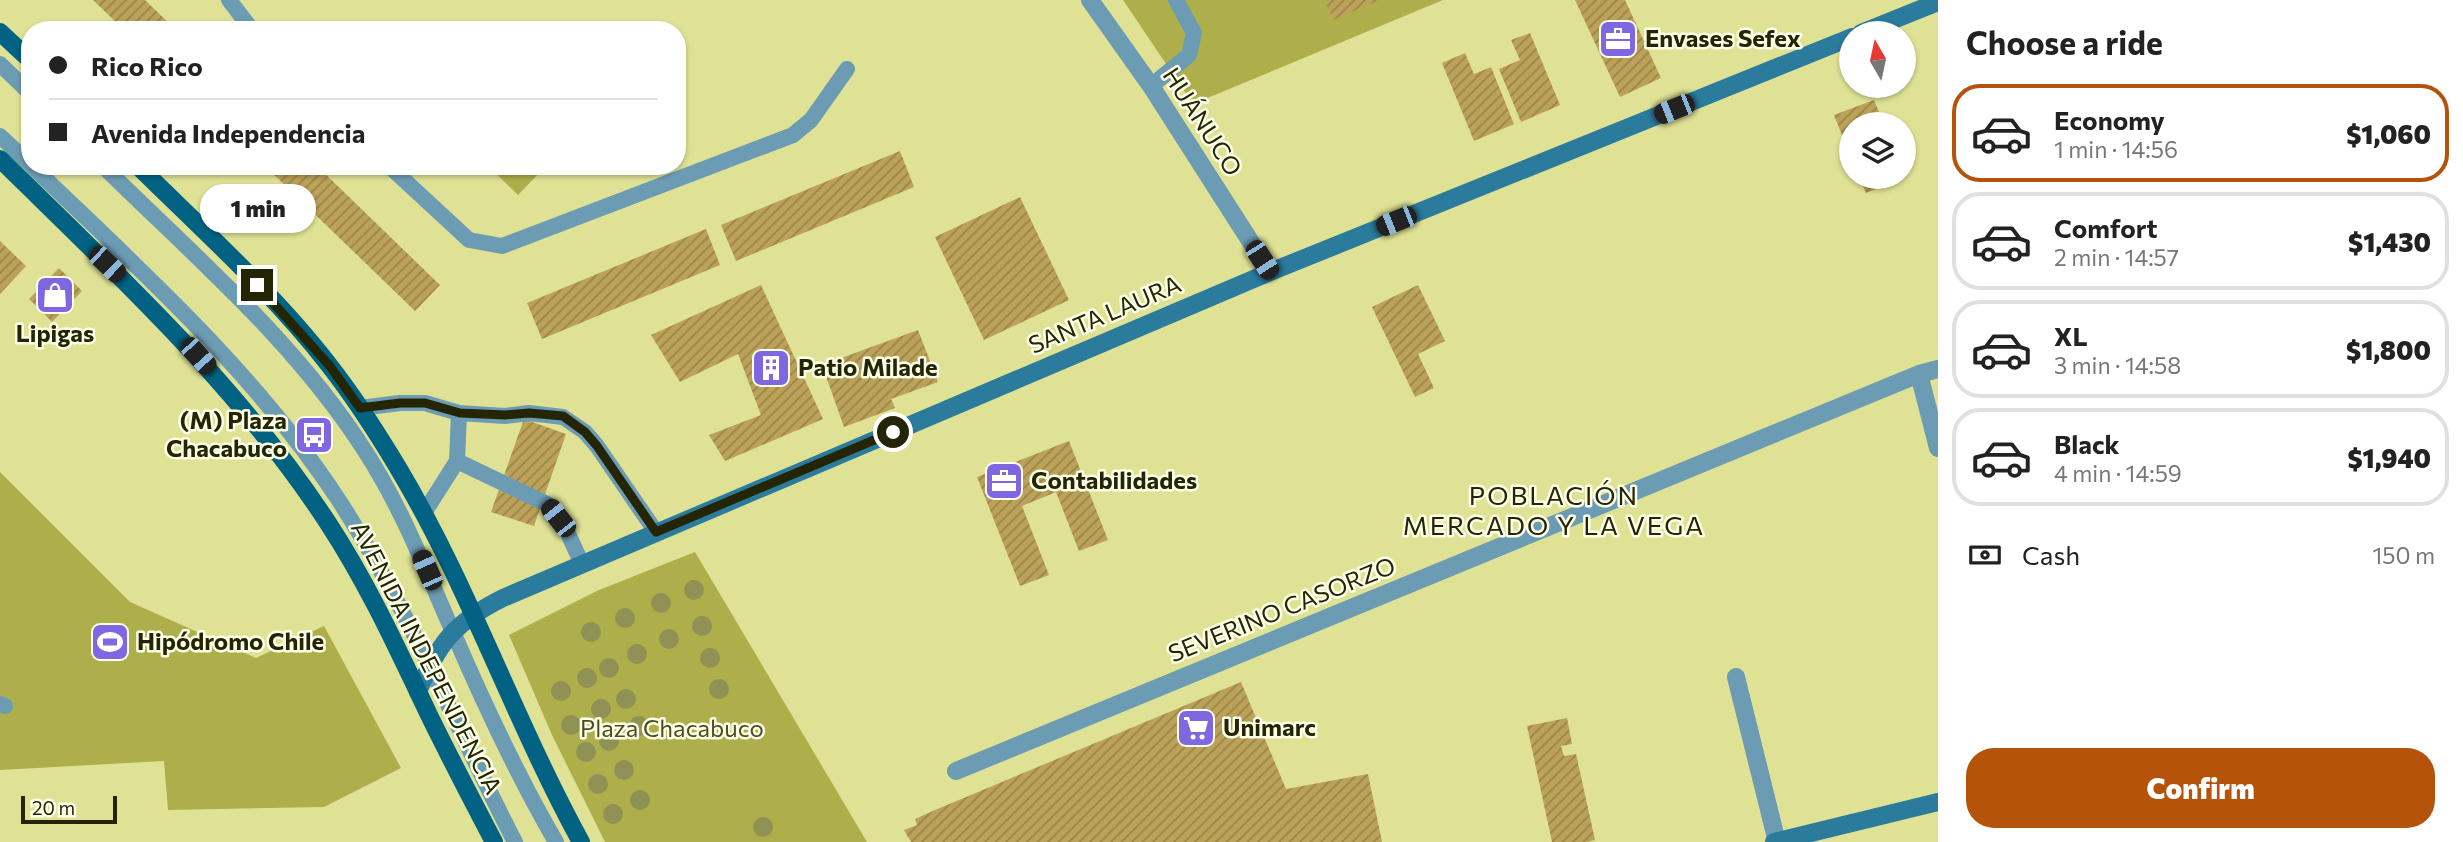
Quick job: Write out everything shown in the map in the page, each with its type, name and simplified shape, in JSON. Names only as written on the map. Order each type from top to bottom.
[{"type":"main road","points":[[0,32],[21,52]]},
{"type":"main road","name":"AVENIDA INDEPENDENCIA","points":[[0,159],[183,340],[264,433],[329,525],[355,569],[494,842]]},
{"type":"main road","points":[[147,175],[298,328],[360,408],[424,513],[474,612],[545,770],[581,842]]},
{"type":"street","name":"HUÁNUCO","points":[[1090,0],[1151,86],[1270,272]]},
{"type":"street","points":[[1891,21],[1938,2]]},
{"type":"street","name":"SANTA LAURA","points":[[418,692],[429,667],[453,632],[474,612],[1270,272],[1839,42]]},
{"type":"street","name":"SEVERINO CASORZO","points":[[956,771],[1919,374],[1938,369]]},
{"type":"street","points":[[1919,374],[1938,448]]},
{"type":"street","points":[[1736,677],[1776,842],[1938,802]]},
{"type":"lane","points":[[229,0],[245,21]]},
{"type":"lane","points":[[1151,86],[1189,55],[1194,33],[1175,0]]},
{"type":"lane","points":[[0,64],[21,84]]},
{"type":"lane","points":[[399,175],[469,240],[502,246],[793,135],[811,120],[847,68]]},
{"type":"lane","points":[[0,136],[21,156]]},
{"type":"lane","points":[[41,175],[186,313],[233,363],[277,416],[332,491],[368,548],[515,842]]},
{"type":"lane","points":[[112,175],[258,317],[317,383],[365,450],[389,489],[414,539],[502,738],[556,842]]},
{"type":"lane","points":[[360,408],[425,403],[460,413],[563,416],[591,439],[656,532]]},
{"type":"lane","points":[[424,513],[457,461],[460,413]]},
{"type":"lane","points":[[457,461],[547,505],[558,518],[582,564]]},
{"type":"green space","points":[[1123,0],[1443,0],[1193,104]]},
{"type":"green space","points":[[497,175],[537,175],[518,195]]},
{"type":"green space","name":"Hipódromo Chile","points":[[0,472],[130,602],[256,658],[324,626],[401,768],[324,807],[168,810],[164,761],[0,770]]},
{"type":"green space","name":"Plaza Chacabuco","points":[[695,552],[867,842],[605,842],[552,735],[509,635],[599,590]]},
{"type":"building","points":[[93,0],[145,0],[167,21],[115,21]]},
{"type":"building","points":[[1325,0],[1380,0],[1333,20]]},
{"type":"building","name":"Envases Sefex","points":[[1575,0],[1625,0],[1661,78],[1620,97]]},
{"type":"building","points":[[1530,33],[1560,105],[1521,122],[1499,69],[1520,60],[1511,40]]},
{"type":"building","points":[[1465,53],[1474,74],[1491,67],[1514,124],[1474,141],[1442,63]]},
{"type":"building","points":[[1874,100],[1879,112],[1842,112]]},
{"type":"building","points":[[1839,113],[1839,128],[1834,115]]},
{"type":"building","points":[[900,151],[914,187],[736,261],[721,225]]},
{"type":"building","points":[[274,175],[326,175],[440,285],[415,311]]},
{"type":"building","points":[[1020,197],[1069,300],[984,340],[935,237]]},
{"type":"building","points":[[706,229],[720,265],[542,339],[527,303]]},
{"type":"building","points":[[0,241],[26,266],[0,294]]},
{"type":"building","name":"Lipigas","points":[[59,268],[82,291],[52,322],[29,299]]},
{"type":"building","name":"Patio Milade","points":[[761,285],[823,419],[725,461],[709,435],[761,415],[738,354],[680,382],[651,335]]},
{"type":"building","points":[[1418,285],[1445,341],[1418,354],[1434,388],[1415,397],[1372,307]]},
{"type":"building","points":[[918,330],[938,382],[891,399],[895,408],[844,427],[822,365]]},
{"type":"building","points":[[524,419],[566,434],[534,526],[491,512]]},
{"type":"building","points":[[1069,441],[1108,540],[1079,551],[1056,492],[1022,506],[1049,575],[1020,586],[977,477]]},
{"type":"building","name":"Unimarc","points":[[1241,682],[1286,789],[1368,774],[1382,842],[911,842],[904,830],[917,825],[915,819],[935,810]]},
{"type":"building","points":[[1567,718],[1572,744],[1561,746],[1564,756],[1576,754],[1595,840],[1588,842],[1552,842],[1527,726]]},
{"type":"place","name":"Envases Sefex","points":[[1618,39]]},
{"type":"place","name":"Lipigas","points":[[55,295]]},
{"type":"place","name":"Patio Milade","points":[[771,368]]},
{"type":"place","name":"(M) Plaza Chacabuco","points":[[314,435]]},
{"type":"place","name":"Contabilidades","points":[[1004,481]]},
{"type":"place","name":"Hipódromo Chile","points":[[110,642]]},
{"type":"place","name":"Unimarc","points":[[1196,728]]},
{"type":"district","name":"POBLACIÓN MERCADO Y LA VEGA","points":[[1554,511]]},
{"type":"route","points":[[257,285],[329,365],[360,408],[425,403],[460,413],[563,416],[585,432],[597,446],[656,532],[893,432]]}]
